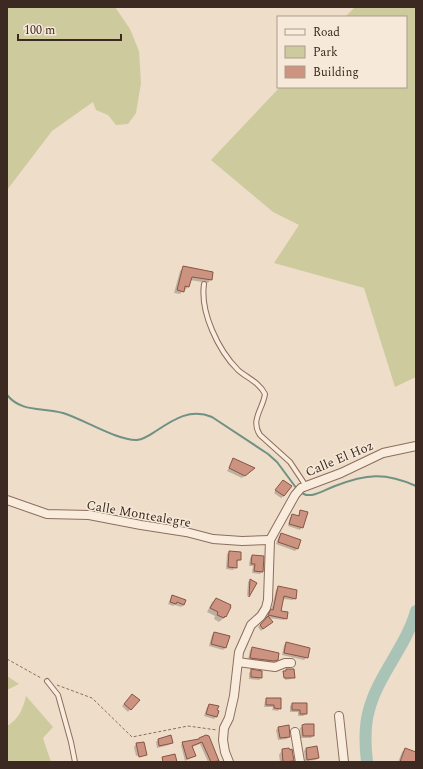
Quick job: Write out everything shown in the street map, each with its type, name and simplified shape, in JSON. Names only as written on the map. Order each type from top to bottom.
[{"type":"street","name":"Calle El Hoz","points":[[229,762],[225,752],[224,728],[229,718],[234,696],[239,652],[251,625],[261,616],[266,608],[268,600],[270,540],[295,495],[303,487],[341,473],[383,453],[416,446]]},
{"type":"street","name":"Calle Montealegre","points":[[7,500],[47,514],[89,515],[186,532],[212,539],[242,541],[270,540]]},
{"type":"street","points":[[238,662],[275,667],[285,663],[291,663]]},
{"type":"street","points":[[338,716],[344,762]]},
{"type":"street","points":[[295,732],[300,762]]},
{"type":"lane","points":[[204,284],[203,298],[205,309],[216,340],[239,370],[259,385],[265,394],[256,422],[257,430],[260,435],[290,462],[303,487]]},
{"type":"lane","points":[[47,681],[58,695],[72,742],[75,762]]},
{"type":"path","points":[[7,659],[47,681],[92,698],[132,737],[188,726],[224,732]]},
{"type":"green space","points":[[7,7],[115,7],[130,29],[139,51],[141,83],[136,113],[128,124],[116,125],[108,115],[96,110],[93,102],[52,131],[7,190]]},
{"type":"green space","points":[[355,7],[416,7],[416,377],[395,387],[364,288],[274,263],[299,225],[273,212],[211,160],[279,88],[407,88],[407,16],[346,16]]},
{"type":"green space","points":[[7,676],[19,684],[7,690]]},
{"type":"green space","points":[[26,696],[53,727],[43,738],[51,762],[7,762],[7,726],[15,720],[20,713]]},
{"type":"building","points":[[183,266],[213,272],[212,280],[192,277],[189,287],[185,286],[184,292],[177,290]]},
{"type":"building","points":[[233,458],[255,468],[245,476],[229,468]]},
{"type":"building","points":[[283,480],[292,486],[284,496],[275,490]]},
{"type":"building","points":[[300,510],[308,512],[303,528],[289,524],[292,514],[299,516]]},
{"type":"building","points":[[281,533],[301,540],[298,549],[278,542]]},
{"type":"building","points":[[229,551],[241,552],[241,560],[237,560],[237,568],[228,567]]},
{"type":"building","points":[[252,555],[264,556],[263,572],[254,571],[255,564],[251,564]]},
{"type":"building","points":[[250,579],[257,583],[249,597]]},
{"type":"building","points":[[278,586],[297,590],[296,599],[284,596],[281,611],[288,612],[287,619],[268,615],[271,609],[273,610]]},
{"type":"building","points":[[172,595],[186,600],[184,605],[177,602],[176,604],[170,602]]},
{"type":"building","points":[[216,598],[231,605],[226,617],[225,616],[224,618],[217,615],[218,612],[210,608]]},
{"type":"building","points":[[268,616],[273,622],[263,629],[260,625]]},
{"type":"building","points":[[214,632],[230,636],[226,648],[211,644]]},
{"type":"building","points":[[286,642],[310,648],[308,658],[284,653]]},
{"type":"building","points":[[252,647],[279,653],[278,660],[274,661],[250,658]]},
{"type":"building","points":[[251,669],[262,671],[262,678],[251,677]]},
{"type":"building","points":[[286,669],[294,669],[295,678],[284,678],[283,671],[286,671]]},
{"type":"building","points":[[132,694],[140,700],[131,710],[124,704]]},
{"type":"building","points":[[266,698],[281,698],[281,709],[274,708],[274,705],[266,705]]},
{"type":"building","points":[[292,703],[307,703],[307,714],[300,714],[300,710],[292,710]]},
{"type":"building","points":[[209,704],[219,706],[217,710],[219,711],[217,717],[206,714]]},
{"type":"building","points":[[314,724],[314,736],[303,736],[302,725]]},
{"type":"building","points":[[289,725],[290,737],[280,738],[278,727]]},
{"type":"building","points":[[171,735],[173,743],[159,746],[158,739]]},
{"type":"building","points":[[206,735],[209,736],[219,761],[211,762],[202,742],[192,746],[196,756],[187,759],[182,742],[199,739]]},
{"type":"building","points":[[144,742],[147,755],[139,757],[136,743]]},
{"type":"building","points":[[317,746],[319,758],[307,760],[306,748]]},
{"type":"building","points":[[289,748],[290,750],[292,749],[294,761],[283,762],[282,749]]},
{"type":"building","points":[[405,748],[416,752],[416,762],[400,762]]},
{"type":"building","points":[[175,754],[177,762],[163,762],[162,757]]},
{"type":"waterway","points":[[7,395],[19,405],[63,413],[120,437],[137,440],[145,438],[169,422],[183,416],[197,414],[212,417],[268,454],[277,462],[297,489]]},
{"type":"waterway","points":[[300,492],[306,495],[312,495],[356,479],[376,476],[395,478],[416,486]]},
{"type":"waterway","points":[[367,762],[365,736],[366,723],[373,697],[406,637],[416,611]]}]
